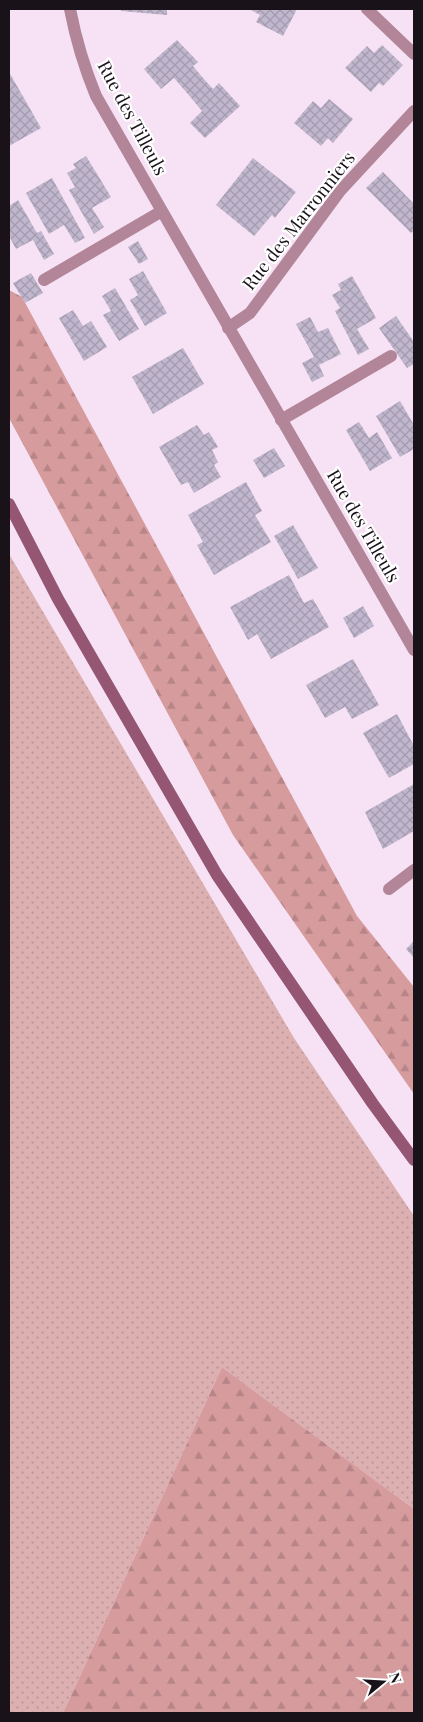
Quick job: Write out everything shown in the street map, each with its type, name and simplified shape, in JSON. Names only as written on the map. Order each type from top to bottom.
[{"type":"main road","points":[[9,504],[58,599],[217,875],[373,1104],[414,1160]]},
{"type":"street","name":"Rue des Tilleuls","points":[[70,9],[82,61],[96,96],[414,650]]},
{"type":"street","points":[[367,9],[414,54]]},
{"type":"street","name":"Rue des Marronniers","points":[[228,328],[250,313],[340,191],[414,111]]},
{"type":"street","points":[[44,280],[162,211]]},
{"type":"street","points":[[281,420],[391,356]]},
{"type":"street","points":[[389,889],[414,870]]},
{"type":"shaded area","points":[[9,554],[294,1038],[414,1216],[414,1509],[222,1367],[63,1713],[9,1713]]},
{"type":"green space","points":[[9,290],[22,297],[357,916],[414,987],[414,1094],[233,835],[9,418]]},
{"type":"green space","points":[[222,1367],[414,1509],[414,1713],[63,1713]]},
{"type":"building","points":[[121,9],[167,9],[167,15],[121,11]]},
{"type":"building","points":[[249,9],[297,9],[283,36],[256,22],[260,15]]},
{"type":"building","points":[[177,40],[198,62],[193,66],[213,89],[219,83],[240,106],[205,138],[190,123],[202,111],[174,78],[161,89],[144,69]]},
{"type":"building","points":[[382,45],[403,65],[383,86],[379,83],[371,92],[345,68],[367,46],[374,53]]},
{"type":"building","points":[[9,72],[41,128],[9,146]]},
{"type":"building","points":[[329,99],[353,119],[333,143],[328,138],[321,146],[294,123],[313,101],[321,108]]},
{"type":"building","points":[[86,156],[111,197],[92,208],[104,227],[94,234],[69,190],[75,187],[67,173],[76,168],[73,164]]},
{"type":"building","points":[[253,158],[296,192],[275,218],[272,215],[254,236],[216,205]]},
{"type":"building","points":[[383,172],[414,204],[414,230],[411,233],[366,188]]},
{"type":"building","points":[[52,178],[85,238],[75,243],[64,225],[49,234],[26,193]]},
{"type":"building","points":[[18,200],[37,233],[41,231],[54,254],[44,260],[33,240],[16,249],[9,236],[9,206]]},
{"type":"building","points":[[138,241],[148,259],[139,264],[128,247]]},
{"type":"building","points":[[143,271],[167,313],[145,326],[130,300],[138,295],[129,279]]},
{"type":"building","points":[[31,273],[43,293],[25,303],[13,283]]},
{"type":"building","points":[[352,276],[376,318],[357,329],[369,349],[358,355],[335,311],[340,308],[332,295],[341,290],[338,284]]},
{"type":"building","points":[[115,288],[139,329],[119,341],[103,315],[111,311],[102,296]]},
{"type":"building","points":[[73,310],[83,326],[91,321],[107,347],[84,361],[59,318]]},
{"type":"building","points":[[396,316],[414,342],[414,364],[407,368],[379,328]]},
{"type":"building","points":[[310,317],[318,332],[328,328],[341,354],[319,365],[324,376],[312,382],[302,363],[314,357],[296,324]]},
{"type":"building","points":[[183,348],[204,384],[153,414],[132,377]]},
{"type":"building","points":[[400,401],[414,425],[414,449],[400,457],[376,416]]},
{"type":"building","points":[[359,422],[369,438],[377,432],[392,458],[370,471],[346,430]]},
{"type":"building","points":[[197,425],[204,435],[209,432],[218,447],[212,450],[218,462],[214,465],[221,477],[194,493],[188,482],[181,485],[159,447]]},
{"type":"building","points":[[274,448],[285,466],[264,478],[253,460]]},
{"type":"building","points":[[246,482],[262,511],[255,515],[271,542],[214,575],[197,545],[203,542],[188,515]]},
{"type":"building","points":[[293,525],[318,568],[298,579],[274,536]]},
{"type":"building","points":[[289,575],[304,603],[313,599],[329,627],[271,659],[257,634],[248,640],[230,607]]},
{"type":"building","points":[[363,606],[374,626],[354,638],[343,618]]},
{"type":"building","points":[[353,659],[379,705],[352,719],[345,707],[325,718],[306,685]]},
{"type":"building","points":[[397,714],[414,746],[414,764],[389,778],[363,733]]},
{"type":"building","points":[[414,784],[414,831],[383,849],[365,812]]},
{"type":"building","points":[[414,941],[414,958],[406,949]]}]
